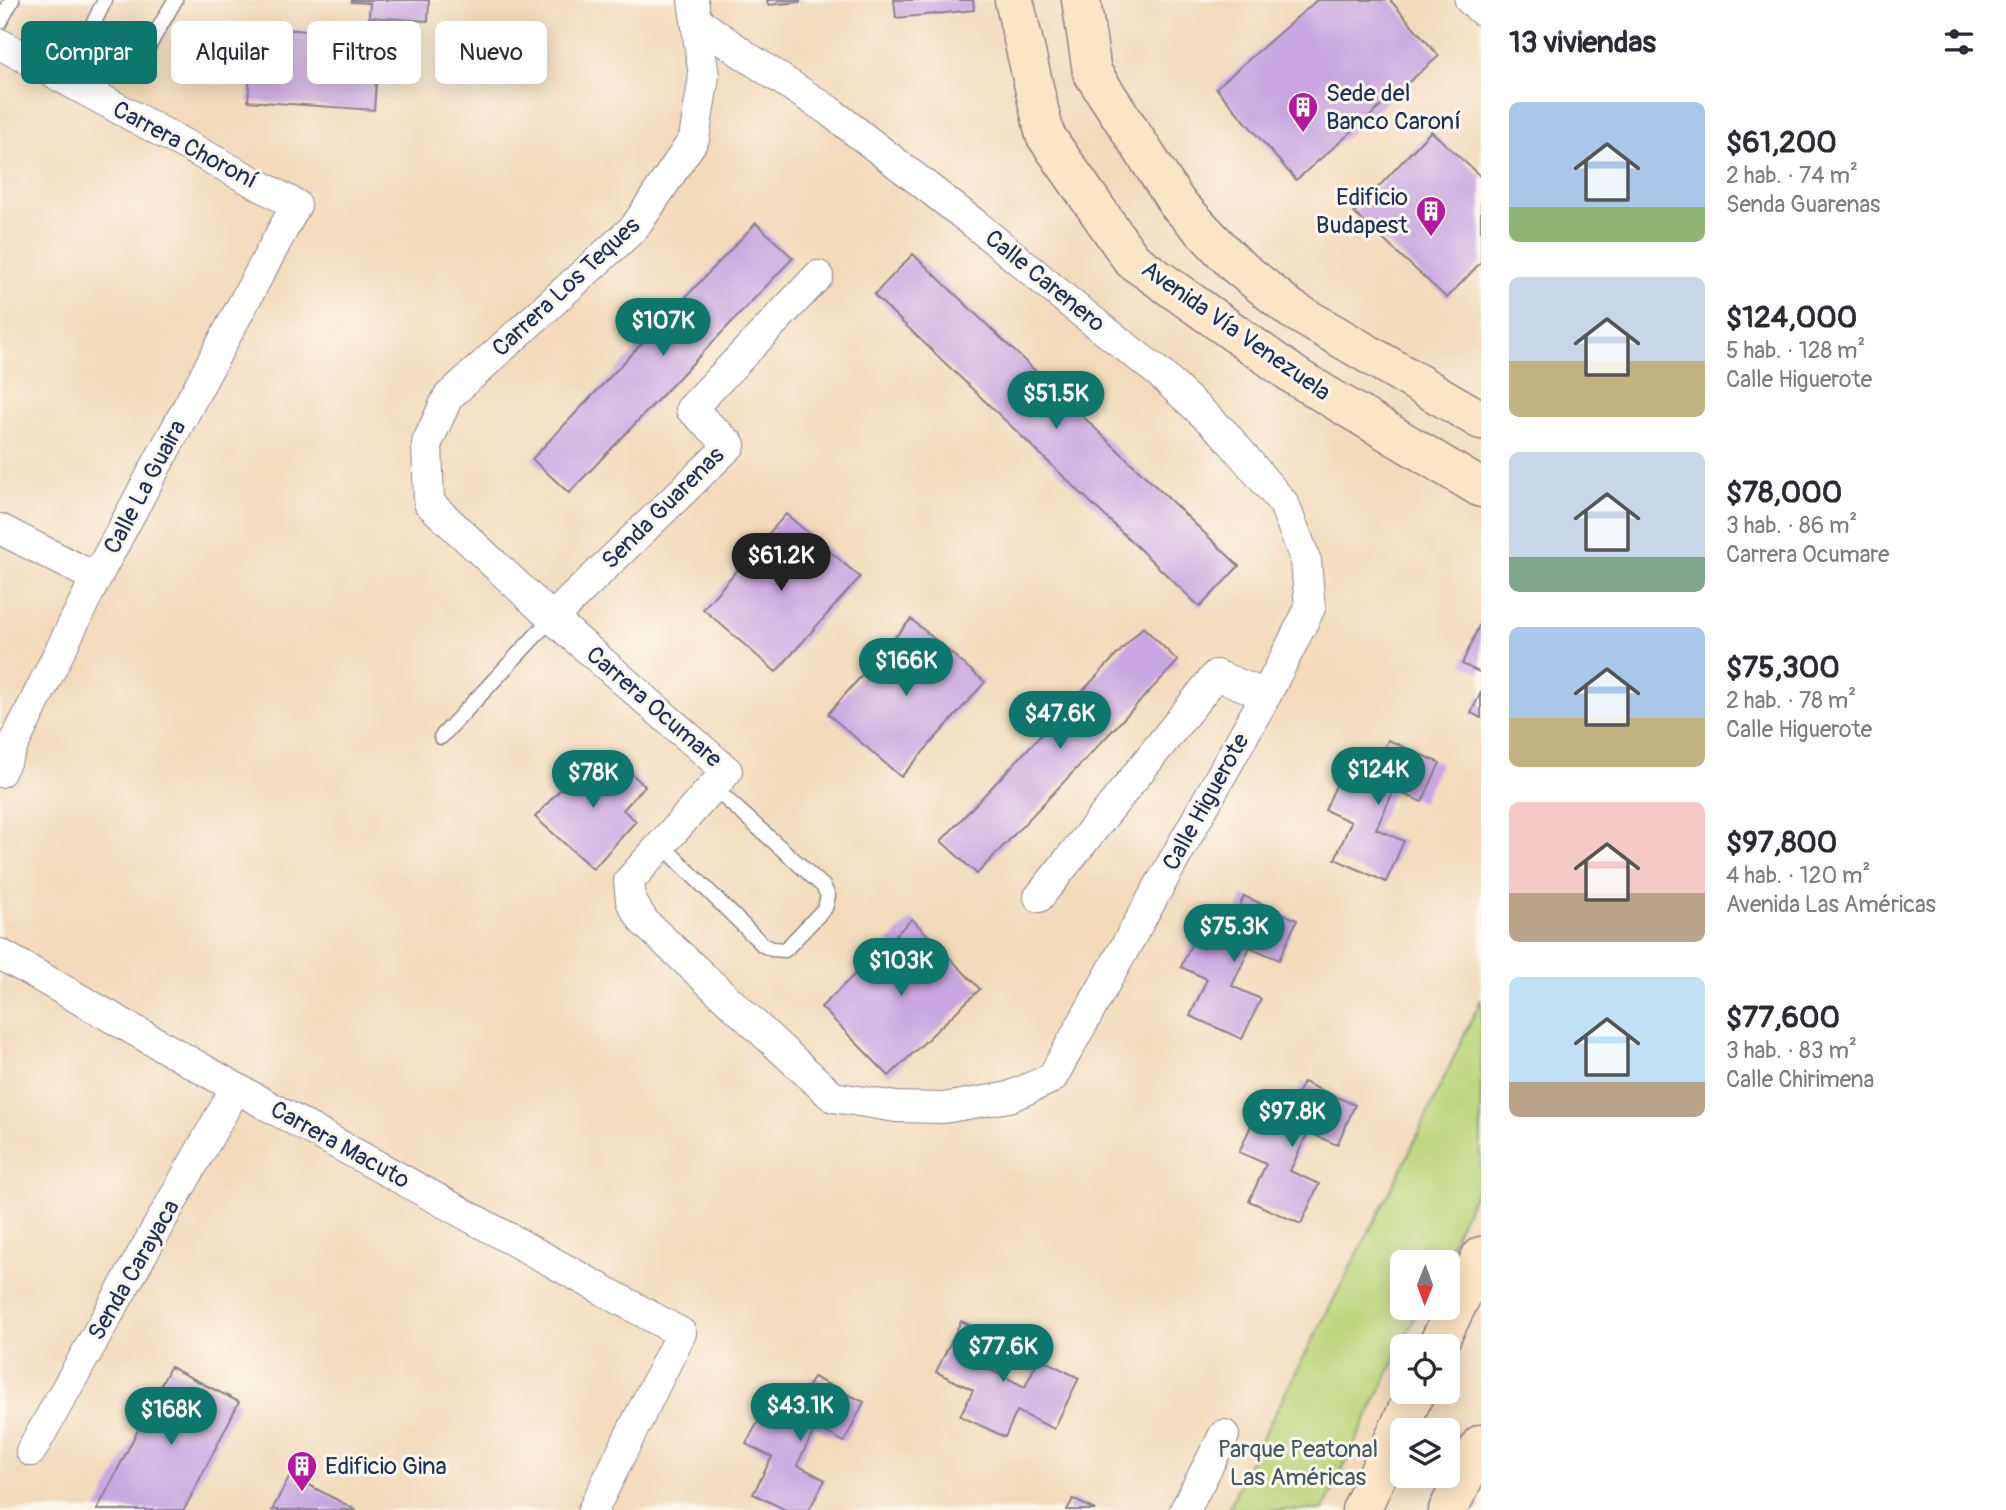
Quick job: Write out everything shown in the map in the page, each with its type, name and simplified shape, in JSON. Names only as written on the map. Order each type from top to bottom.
[{"type":"street","name":"Avenida Vía Venezuela","points":[[1014,0],[1045,135],[1132,260],[1298,378],[1481,488]]},
{"type":"street","name":"Avenida Vía Venezuela","points":[[1081,0],[1092,72],[1185,212],[1236,265],[1291,309],[1481,420]]},
{"type":"street","name":"Carrera Los Teques","points":[[428,443],[448,397],[635,227],[694,139],[704,76],[695,10]]},
{"type":"street","name":"Calle Carenero","points":[[695,10],[746,56],[828,110],[975,224],[1158,372],[1224,433],[1283,504],[1306,561],[1310,608]]},
{"type":"street","name":"Carrera Choroní","points":[[0,44],[21,56]]},
{"type":"street","name":"Carrera Choroní","points":[[72,84],[296,205]]},
{"type":"street","name":"Calle La Guaira","points":[[0,772],[96,578],[296,205]]},
{"type":"street","name":"Senda Guarenas","points":[[552,618],[730,445],[691,409],[818,276]]},
{"type":"street","name":"Carrera Ocumare","points":[[428,443],[429,503],[552,618],[727,771],[629,881],[631,901],[644,922],[833,1097],[896,1107],[943,1108]]},
{"type":"street","points":[[0,529],[96,578]]},
{"type":"street","name":"Calle Higuerote","points":[[943,1108],[1009,1097],[1052,1078],[1266,695],[1310,608]]},
{"type":"street","points":[[1039,897],[1216,675],[1266,695]]},
{"type":"street","name":"Carrera Macuto","points":[[0,954],[236,1088],[681,1333],[593,1510]]},
{"type":"street","name":"Senda Carayaca","points":[[31,1451],[236,1088]]},
{"type":"street","points":[[1443,1334],[1481,1256]]},
{"type":"street","points":[[1361,1510],[1410,1404]]},
{"type":"street","points":[[1185,1510],[1224,1435]]},
{"type":"street","points":[[1448,1510],[1481,1444]]},
{"type":"lane","points":[[0,22],[12,0]]},
{"type":"lane","points":[[94,21],[105,0]]},
{"type":"lane","points":[[157,32],[175,0]]},
{"type":"lane","points":[[441,737],[552,618]]},
{"type":"lane","points":[[661,844],[762,945],[772,949],[785,950],[825,908],[828,896],[823,886],[713,787]]},
{"type":"green space","name":"Parque Peatonal Las Américas","points":[[1481,999],[1481,1181],[1448,1250],[1390,1250],[1390,1320],[1414,1320],[1407,1334],[1390,1334],[1390,1370],[1323,1510],[1228,1510],[1250,1461],[1404,1164]]},
{"type":"building","points":[[352,0],[429,0],[428,21],[369,17],[370,3]]},
{"type":"building","points":[[767,0],[800,0],[800,2],[768,5]]},
{"type":"building","points":[[894,0],[973,0],[974,10],[896,18]]},
{"type":"building","name":"Sede del Banco Caroní","points":[[1317,0],[1390,0],[1439,56],[1296,180],[1216,88]]},
{"type":"building","points":[[293,30],[307,31],[307,84],[376,84],[374,110],[248,101],[249,84],[293,84]]},
{"type":"building","name":"Edificio Budapest","points":[[1431,131],[1481,177],[1481,262],[1447,298],[1354,213]]},
{"type":"building","points":[[756,223],[793,258],[569,493],[532,459]]},
{"type":"building","points":[[913,254],[1239,566],[1200,607],[874,295]]},
{"type":"building","points":[[786,514],[860,577],[776,672],[703,609]]},
{"type":"building","points":[[911,619],[985,682],[901,777],[828,714]]},
{"type":"building","points":[[1481,621],[1481,673],[1462,664]]},
{"type":"building","points":[[1143,627],[1178,661],[977,874],[941,841]]},
{"type":"building","points":[[1481,692],[1481,718],[1471,713]]},
{"type":"building","points":[[1388,740],[1440,763],[1422,802],[1394,790],[1376,829],[1404,841],[1386,882],[1335,859],[1351,822],[1325,810],[1345,765],[1371,777]]},
{"type":"building","points":[[610,754],[645,786],[623,810],[636,821],[593,869],[535,817],[579,769],[588,778]]},
{"type":"building","points":[[1244,896],[1297,920],[1279,960],[1250,947],[1232,986],[1261,999],[1242,1039],[1190,1016],[1207,979],[1181,967],[1201,923],[1227,934]]},
{"type":"building","points":[[912,919],[980,989],[889,1076],[821,1007]]},
{"type":"building","points":[[1303,1082],[1355,1105],[1337,1145],[1308,1132],[1290,1171],[1319,1184],[1301,1224],[1249,1201],[1266,1164],[1239,1152],[1259,1108],[1285,1119]]},
{"type":"building","points":[[961,1321],[1000,1340],[986,1368],[1025,1387],[1039,1358],[1079,1378],[1054,1429],[1017,1411],[1005,1437],[960,1416],[973,1390],[936,1372]]},
{"type":"building","points":[[170,1367],[239,1402],[184,1510],[97,1510]]},
{"type":"building","points":[[813,1377],[864,1402],[844,1442],[816,1427],[797,1465],[825,1480],[809,1510],[786,1510],[753,1494],[772,1457],[746,1444],[769,1401],[794,1414]]},
{"type":"building","name":"Edificio Gina","points":[[290,1475],[356,1510],[272,1510]]},
{"type":"building","points":[[1073,1499],[1095,1510],[1067,1510]]},
{"type":"place","name":"Sede del Banco Caroní","points":[[1303,134]]},
{"type":"place","name":"Edificio Budapest","points":[[1431,238]]},
{"type":"place","name":"Edificio Gina","points":[[302,1493]]}]
